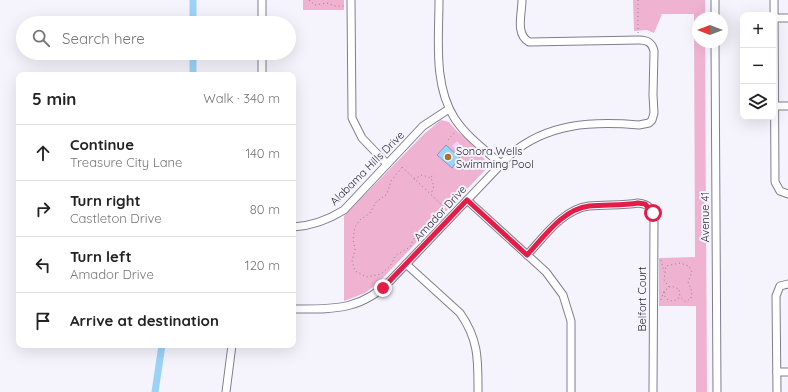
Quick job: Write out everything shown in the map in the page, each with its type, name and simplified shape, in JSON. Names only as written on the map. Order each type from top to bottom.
[{"type":"street","points":[[262,0],[262,16]]},
{"type":"street","points":[[351,0],[352,118],[362,138],[387,164]]},
{"type":"street","points":[[439,0],[440,76],[444,96],[449,109],[466,132],[501,164]]},
{"type":"street","name":"Amador Drive","points":[[296,309],[343,308],[363,302],[383,288],[501,164],[518,148],[530,140],[556,129],[578,124],[639,125],[649,123],[652,120],[654,112],[652,95],[653,45],[648,42],[638,40],[535,42],[525,39],[520,29],[522,0]]},
{"type":"street","points":[[714,0],[715,12]]},
{"type":"street","points":[[774,0],[774,12]]},
{"type":"street","points":[[776,18],[788,18]]},
{"type":"street","name":"Avenue 41","points":[[715,48],[717,392]]},
{"type":"street","points":[[774,48],[775,84]]},
{"type":"street","points":[[262,60],[262,72]]},
{"type":"street","points":[[776,106],[788,106]]},
{"type":"street","name":"Alabama Hills Drive","points":[[296,226],[309,225],[332,218],[348,206],[423,126],[449,109]]},
{"type":"street","points":[[775,120],[775,182],[780,191],[788,194]]},
{"type":"street","points":[[467,200],[554,280],[567,304],[571,321],[571,392]]},
{"type":"street","name":"Belfort Court","points":[[527,255],[560,221],[577,209],[588,206],[638,203],[645,204],[650,208],[654,220],[653,392]]},
{"type":"street","points":[[406,264],[460,313],[467,323],[476,346],[478,392]]},
{"type":"street","points":[[777,392],[776,296],[780,286],[788,284]]},
{"type":"street","points":[[226,392],[232,348]]},
{"type":"street","points":[[777,372],[788,372]]},
{"type":"path","points":[[309,0],[314,5],[327,3],[335,6],[344,6]]},
{"type":"path","points":[[638,0],[638,32]]},
{"type":"path","points":[[448,140],[454,133]]},
{"type":"path","points":[[469,163],[477,154]]},
{"type":"path","points":[[402,167],[414,179],[445,208],[434,215],[426,227],[417,233],[410,247],[398,253],[390,266],[377,276],[367,277],[356,271],[352,261],[356,250],[353,234],[356,224],[370,213],[376,202],[387,194],[391,181],[402,167]]},
{"type":"path","points":[[414,179],[422,174],[431,178],[435,186],[431,194]]},
{"type":"path","points":[[431,178],[434,174]]},
{"type":"path","points":[[659,260],[662,260],[664,282],[669,287]]},
{"type":"path","points":[[659,300],[662,300],[664,291],[669,287],[675,286],[679,289],[680,297],[686,302],[691,298],[692,292],[689,282],[692,272],[687,264],[669,264],[666,266],[664,272]]},
{"type":"path","points":[[664,291],[665,297],[670,301],[674,301],[680,297]]},
{"type":"shaded area","points":[[303,0],[344,0],[344,10],[303,10]]},
{"type":"shaded area","points":[[633,0],[705,0],[705,12],[692,12],[692,14],[662,14],[654,33],[647,30],[634,31]]},
{"type":"shaded area","points":[[694,48],[705,48],[707,392],[696,392],[696,306],[659,306],[659,258],[695,257]]},
{"type":"shaded area","points":[[441,120],[449,122],[478,151],[486,161],[486,169],[378,283],[365,293],[344,301],[344,216],[424,134]]},
{"type":"water","name":"Sonora Wells Swimming Pool","points":[[446,145],[460,158],[452,168],[437,155]]},
{"type":"building","points":[[457,141],[466,150],[461,154],[452,146]]},
{"type":"waterway","points":[[193,0],[193,16]]},
{"type":"waterway","points":[[193,60],[193,72]]},
{"type":"waterway","points":[[155,392],[162,348]]},
{"type":"place","name":"Sonora Wells Swimming Pool","points":[[448,157]]},
{"type":"route","points":[[383,288],[467,200],[527,255],[567,214],[577,209],[588,206],[638,203],[645,204],[653,213]]}]
